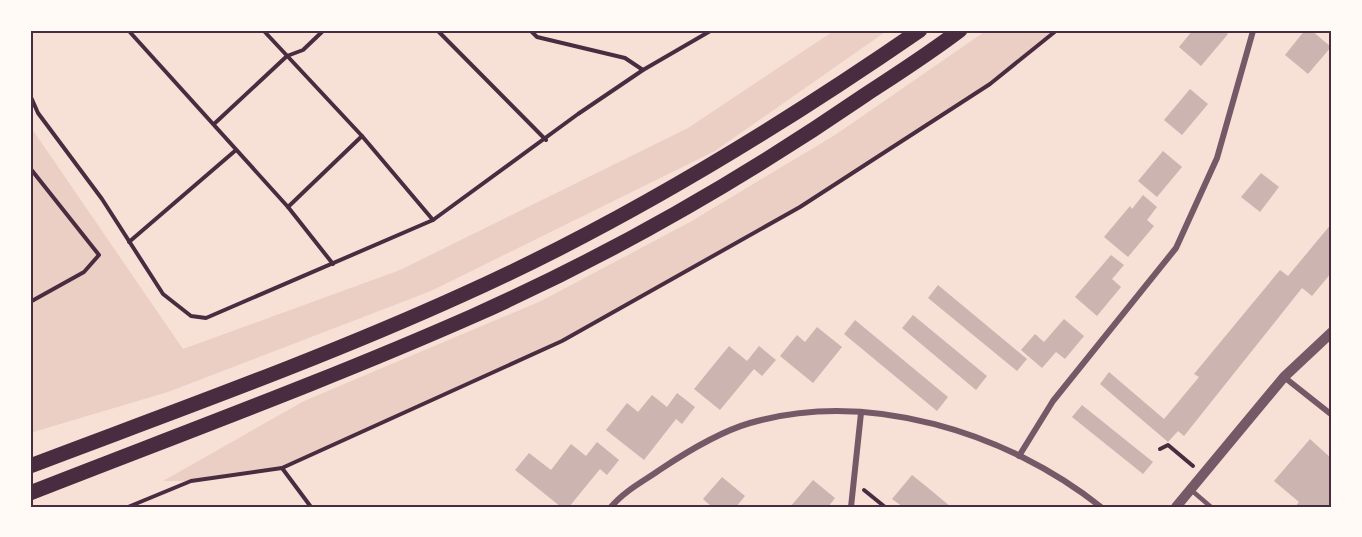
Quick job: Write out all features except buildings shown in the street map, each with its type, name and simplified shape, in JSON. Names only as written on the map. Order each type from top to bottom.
[{"type":"highway","points":[[30,466],[317,357],[462,295],[572,243],[659,195],[763,132],[920,30]]},
{"type":"highway","points":[[30,493],[336,374],[473,316],[582,264],[742,175],[828,121],[960,30]]},
{"type":"street","points":[[1018,456],[1053,401],[1176,248],[1217,158],[1253,31]]},
{"type":"street","points":[[1176,507],[1284,378],[1332,332]]},
{"type":"street","points":[[1284,378],[1332,415]]},
{"type":"street","points":[[610,507],[686,452],[750,423],[810,413],[861,413],[923,421],[985,440],[1079,489],[1101,507]]},
{"type":"street","points":[[851,507],[861,413]]},
{"type":"lane","points":[[1190,489],[1211,507]]},
{"type":"path","points":[[128,30],[288,207],[333,264]]},
{"type":"path","points":[[263,30],[362,136],[433,220]]},
{"type":"path","points":[[214,124],[287,56],[303,51],[324,30]]},
{"type":"path","points":[[437,30],[546,140]]},
{"type":"path","points":[[530,30],[537,37],[625,58],[643,70]]},
{"type":"path","points":[[30,95],[38,113],[102,199],[163,294],[190,316],[206,318],[433,220],[546,140],[578,114],[643,70],[712,30]]},
{"type":"path","points":[[128,507],[191,481],[282,468],[562,341],[800,207],[990,84],[1057,30]]},
{"type":"path","points":[[288,207],[362,136]]},
{"type":"path","points":[[129,242],[236,150]]},
{"type":"path","points":[[30,168],[99,255],[84,272],[30,302]]},
{"type":"path","points":[[1160,449],[1168,445],[1203,474]]},
{"type":"path","points":[[282,468],[311,507]]},
{"type":"path","points":[[854,482],[885,507]]},
{"type":"shaded area","points":[[835,30],[888,30],[715,151],[431,291],[168,392],[30,433],[30,126],[183,349],[400,270],[688,128]]},
{"type":"shaded area","points":[[987,30],[1057,30],[990,84],[800,207],[562,341],[282,468],[191,481],[163,481],[304,401],[541,301],[690,222],[835,135]]}]
